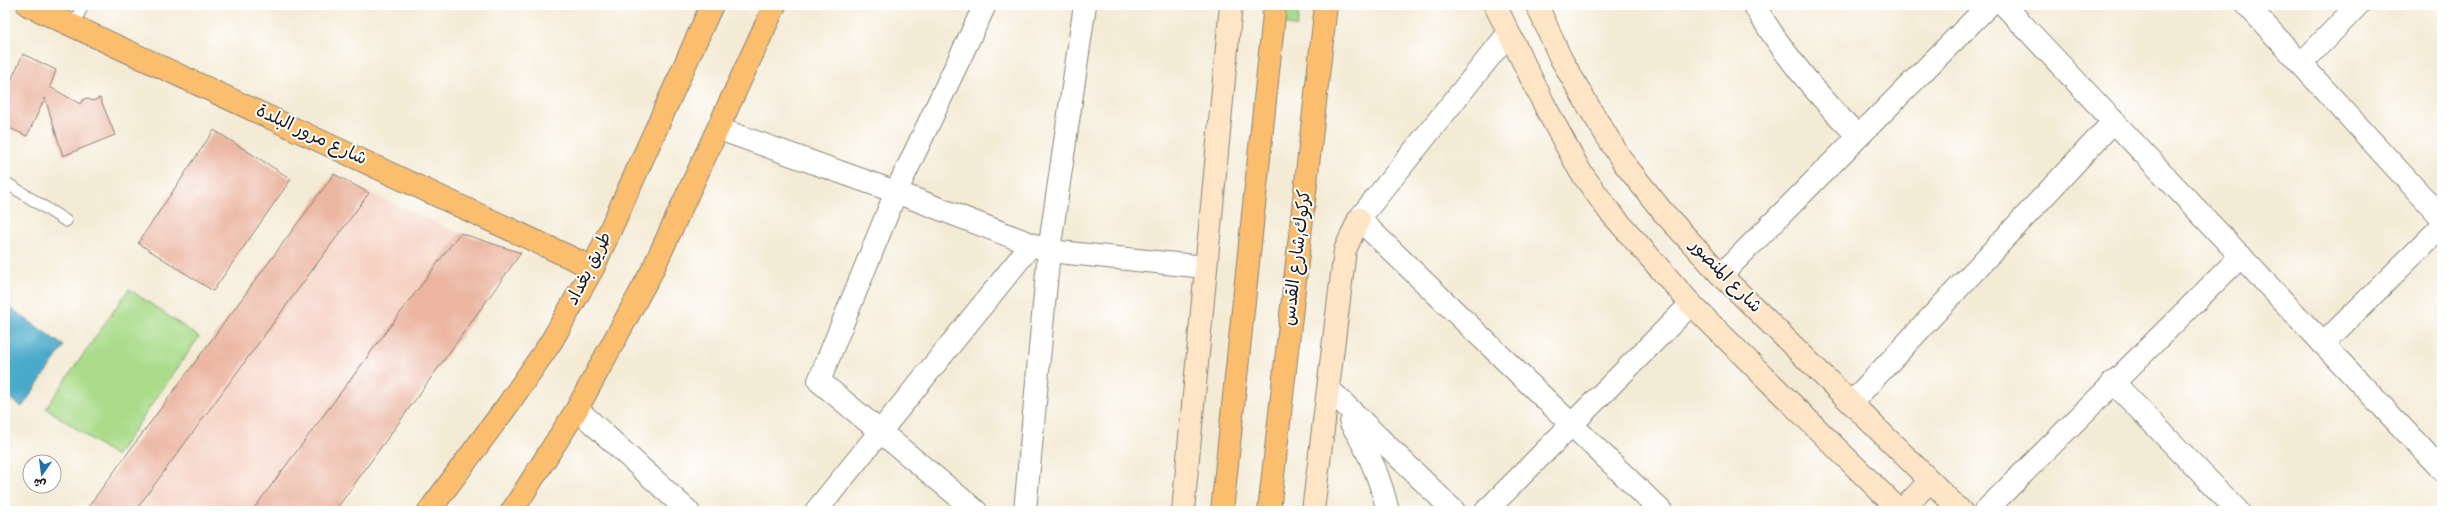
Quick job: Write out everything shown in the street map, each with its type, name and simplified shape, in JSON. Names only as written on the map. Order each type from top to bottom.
[{"type":"main road","name":"شارع مرور البلدة","points":[[28,5],[593,268]]},
{"type":"main road","name":"طريق بغداد","points":[[429,511],[507,406],[551,342],[593,268],[712,5]]},
{"type":"main road","points":[[512,511],[577,409],[652,271],[719,129],[774,5]]},
{"type":"main road","points":[[1222,511],[1275,5]]},
{"type":"main road","name":"كركوك,شارع القدس","points":[[1269,511],[1322,29],[1326,5]]},
{"type":"main road","points":[[1322,29],[1336,5]]},
{"type":"street","points":[[976,511],[819,381],[896,192],[985,5]]},
{"type":"street","points":[[1025,511],[1040,248],[1085,5]]},
{"type":"street","points":[[1184,511],[1205,267],[1231,5]]},
{"type":"street","points":[[1495,5],[1508,34],[1580,171],[1628,233],[1691,304],[1900,511],[1930,481]]},
{"type":"street","name":"شارع المنصور","points":[[1536,5],[1560,57],[1623,162],[1663,212],[1721,275],[1852,402],[1961,511]]},
{"type":"street","points":[[1754,5],[1787,56],[1809,84],[1858,136]]},
{"type":"street","points":[[1721,275],[1989,5]]},
{"type":"street","points":[[2004,5],[2442,470]]},
{"type":"street","points":[[2247,5],[2442,218]]},
{"type":"street","points":[[2301,64],[2358,5]]},
{"type":"street","points":[[1313,511],[1345,250],[1359,219],[1508,34]]},
{"type":"street","points":[[1852,402],[2114,121]]},
{"type":"street","points":[[719,129],[896,192],[1040,248],[1205,267]]},
{"type":"street","points":[[1359,219],[1661,511]]},
{"type":"street","points":[[2323,344],[2442,226]]},
{"type":"street","points":[[816,511],[880,431],[1040,248]]},
{"type":"street","points":[[1985,511],[2241,256]]},
{"type":"street","points":[[1486,511],[1691,304]]},
{"type":"street","points":[[2113,382],[2238,511]]},
{"type":"street","points":[[1329,389],[1366,447],[1382,483],[1388,511]]},
{"type":"street","points":[[1329,389],[1454,511]]},
{"type":"street","points":[[577,409],[688,511]]},
{"type":"lane","points":[[73,26],[83,5]]},
{"type":"lane","points":[[5,182],[66,221]]},
{"type":"shaded area","points":[[369,193],[460,233],[252,511],[135,511]]},
{"type":"green space","points":[[1283,5],[1300,5],[1297,27],[1281,23]]},
{"type":"green space","points":[[129,289],[199,337],[116,456],[46,408]]},
{"type":"water","points":[[5,304],[64,346],[22,407],[5,395]]},
{"type":"building","points":[[23,54],[56,70],[50,87],[80,104],[85,98],[93,101],[100,98],[115,135],[63,156],[45,98],[27,136],[5,126],[5,94]]},
{"type":"building","points":[[214,130],[291,179],[213,291],[138,243]]},
{"type":"building","points":[[334,174],[369,193],[135,511],[85,511]]},
{"type":"building","points":[[460,233],[521,253],[335,511],[252,511]]}]
